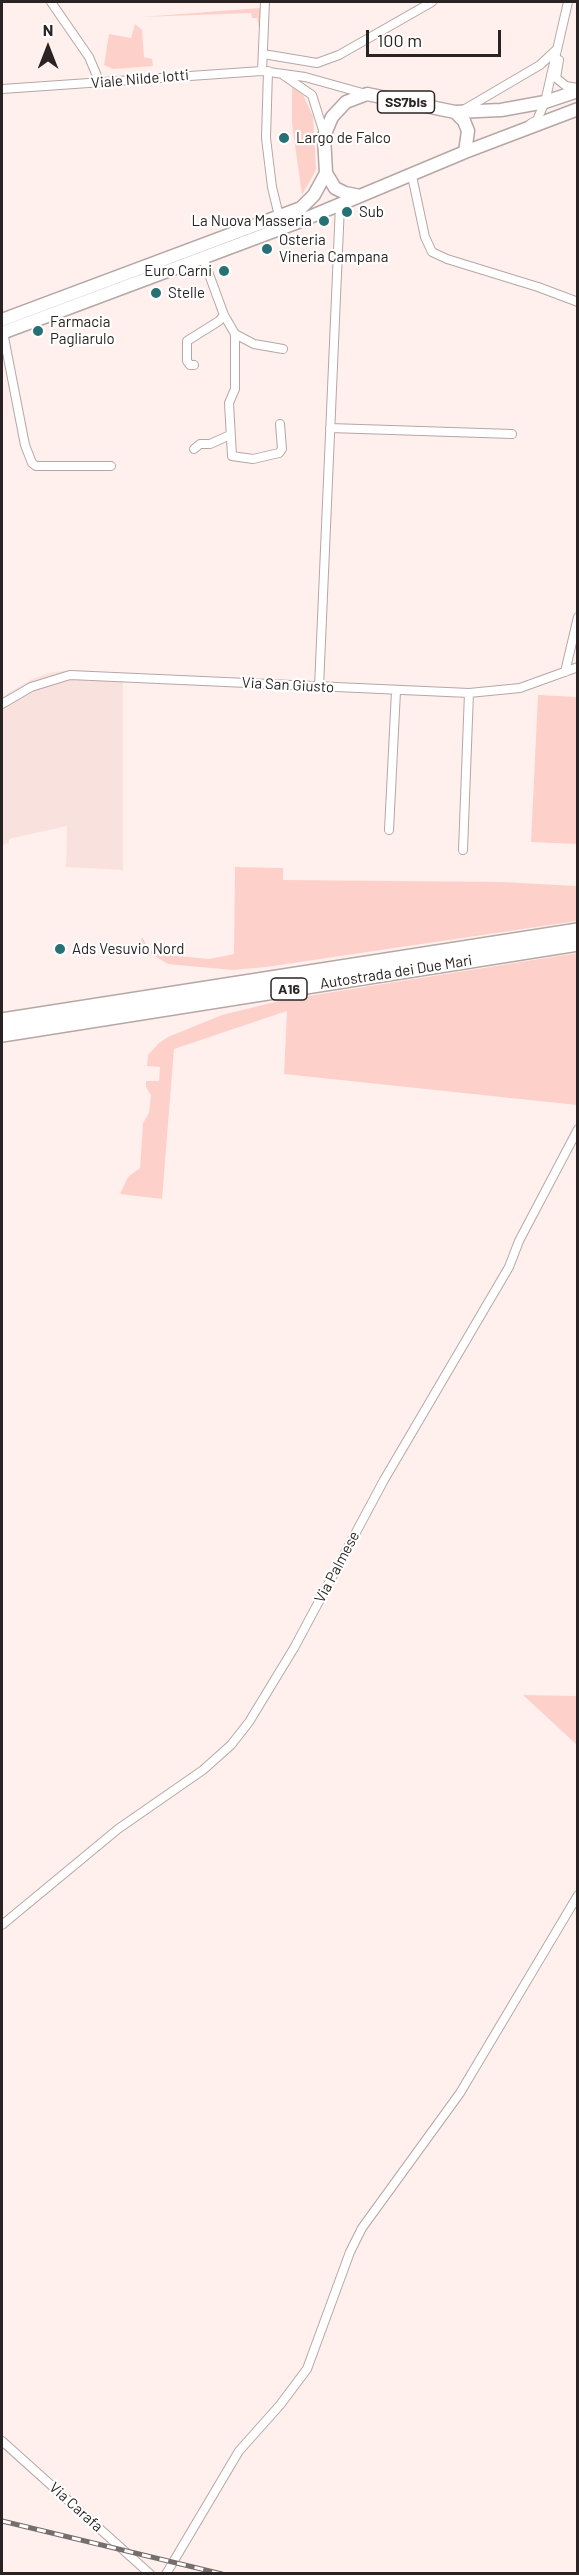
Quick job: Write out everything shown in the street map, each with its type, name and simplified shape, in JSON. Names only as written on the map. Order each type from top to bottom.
[{"type":"highway","name":"Autostrada dei Due Mari","points":[[2,1021],[578,931]]},
{"type":"highway","name":"Autostrada dei Due Mari","points":[[2,1034],[578,943]]},
{"type":"main road","name":"SS7bis","points":[[324,136],[332,117],[346,102],[367,94],[455,112],[501,110],[545,102],[578,89]]},
{"type":"main road","points":[[2,329],[203,258],[578,109]]},
{"type":"main road","name":"SS7bis","points":[[455,112],[464,121],[468,131],[465,152]]},
{"type":"main road","points":[[324,136],[326,173],[335,188],[345,194],[360,196]]},
{"type":"main road","points":[[2,329],[301,208],[314,195],[326,173]]},
{"type":"street","points":[[51,2],[89,57],[100,83]]},
{"type":"street","points":[[266,2],[263,54],[266,138],[272,188],[279,216]]},
{"type":"street","points":[[263,54],[316,63],[339,55],[432,2]]},
{"type":"street","points":[[510,135],[537,120],[545,102],[568,2]]},
{"type":"street","points":[[556,50],[559,58],[556,78],[566,86],[578,89]]},
{"type":"street","points":[[455,112],[468,108],[500,89],[540,64],[556,50]]},
{"type":"street","name":"Viale Nilde Iotti","points":[[2,89],[100,83],[164,76],[265,71],[305,77],[367,94]]},
{"type":"street","points":[[279,72],[312,95],[320,115],[324,136]]},
{"type":"street","points":[[412,176],[424,237],[432,252],[578,302]]},
{"type":"street","points":[[319,687],[340,204]]},
{"type":"street","points":[[203,258],[224,315],[235,334],[236,384],[229,403],[232,456],[253,459],[281,451],[280,424]]},
{"type":"street","points":[[194,365],[190,365],[188,361],[188,339],[219,321],[224,315]]},
{"type":"street","points":[[2,329],[25,445],[32,463],[36,466],[111,466]]},
{"type":"street","points":[[235,334],[254,344],[283,349]]},
{"type":"street","points":[[330,428],[512,435]]},
{"type":"street","points":[[194,449],[200,444],[210,444],[230,435]]},
{"type":"street","points":[[565,672],[578,617]]},
{"type":"street","name":"Via San Giusto","points":[[2,704],[31,687],[70,675],[469,693],[520,688],[578,667]]},
{"type":"street","points":[[389,831],[396,691]]},
{"type":"street","points":[[463,850],[469,693]]},
{"type":"street","name":"Via Palmese","points":[[2,1925],[118,1829],[203,1770],[231,1745],[249,1722],[294,1648],[384,1480],[509,1267],[519,1241],[578,1129]]},
{"type":"street","points":[[166,2574],[239,2451],[280,2405],[306,2369],[350,2252],[362,2228],[460,2094],[578,1895]]},
{"type":"street","name":"Via Carafa","points":[[2,2441],[150,2574]]},
{"type":"shaded area","points":[[260,8],[260,33],[257,18],[252,18],[251,13],[141,17]]},
{"type":"shaded area","points":[[135,24],[142,30],[144,57],[152,59],[153,66],[113,69],[104,65],[109,34],[131,38]]},
{"type":"shaded area","points":[[292,87],[303,95],[313,116],[316,170],[302,195],[292,123]]},
{"type":"shaded area","points":[[72,670],[123,673],[123,870],[66,867],[67,826],[9,839],[9,843],[2,845],[2,697],[32,679],[53,672]]},
{"type":"shaded area","points":[[538,695],[577,697],[577,844],[531,842]]},
{"type":"shaded area","points":[[235,867],[283,868],[283,880],[501,882],[577,886],[577,921],[233,970],[168,964],[148,952],[141,941],[142,937],[149,949],[158,954],[209,959],[234,954]]},
{"type":"shaded area","points":[[577,953],[577,1105],[284,1074],[287,1011],[174,1049],[162,1199],[120,1194],[128,1177],[140,1168],[143,1123],[149,1113],[151,1095],[146,1087],[146,1081],[159,1081],[160,1067],[147,1066],[148,1055],[168,1037],[222,1015],[283,1000]]},
{"type":"shaded area","points":[[523,1695],[577,1696],[577,1745]]},
{"type":"railway","points":[[2,2521],[222,2574]]},
{"type":"place","name":"Largo de Falco","points":[[284,138]]},
{"type":"place","name":"Sub","points":[[347,212]]},
{"type":"place","name":"La Nuova Masseria","points":[[324,221]]},
{"type":"place","name":"Osteria Vineria Campana","points":[[267,249]]},
{"type":"place","name":"Euro Carni","points":[[224,271]]},
{"type":"place","name":"Stelle","points":[[156,293]]},
{"type":"place","name":"Farmacia Pagliarulo","points":[[38,331]]},
{"type":"place","name":"Ads Vesuvio Nord","points":[[60,949]]}]
